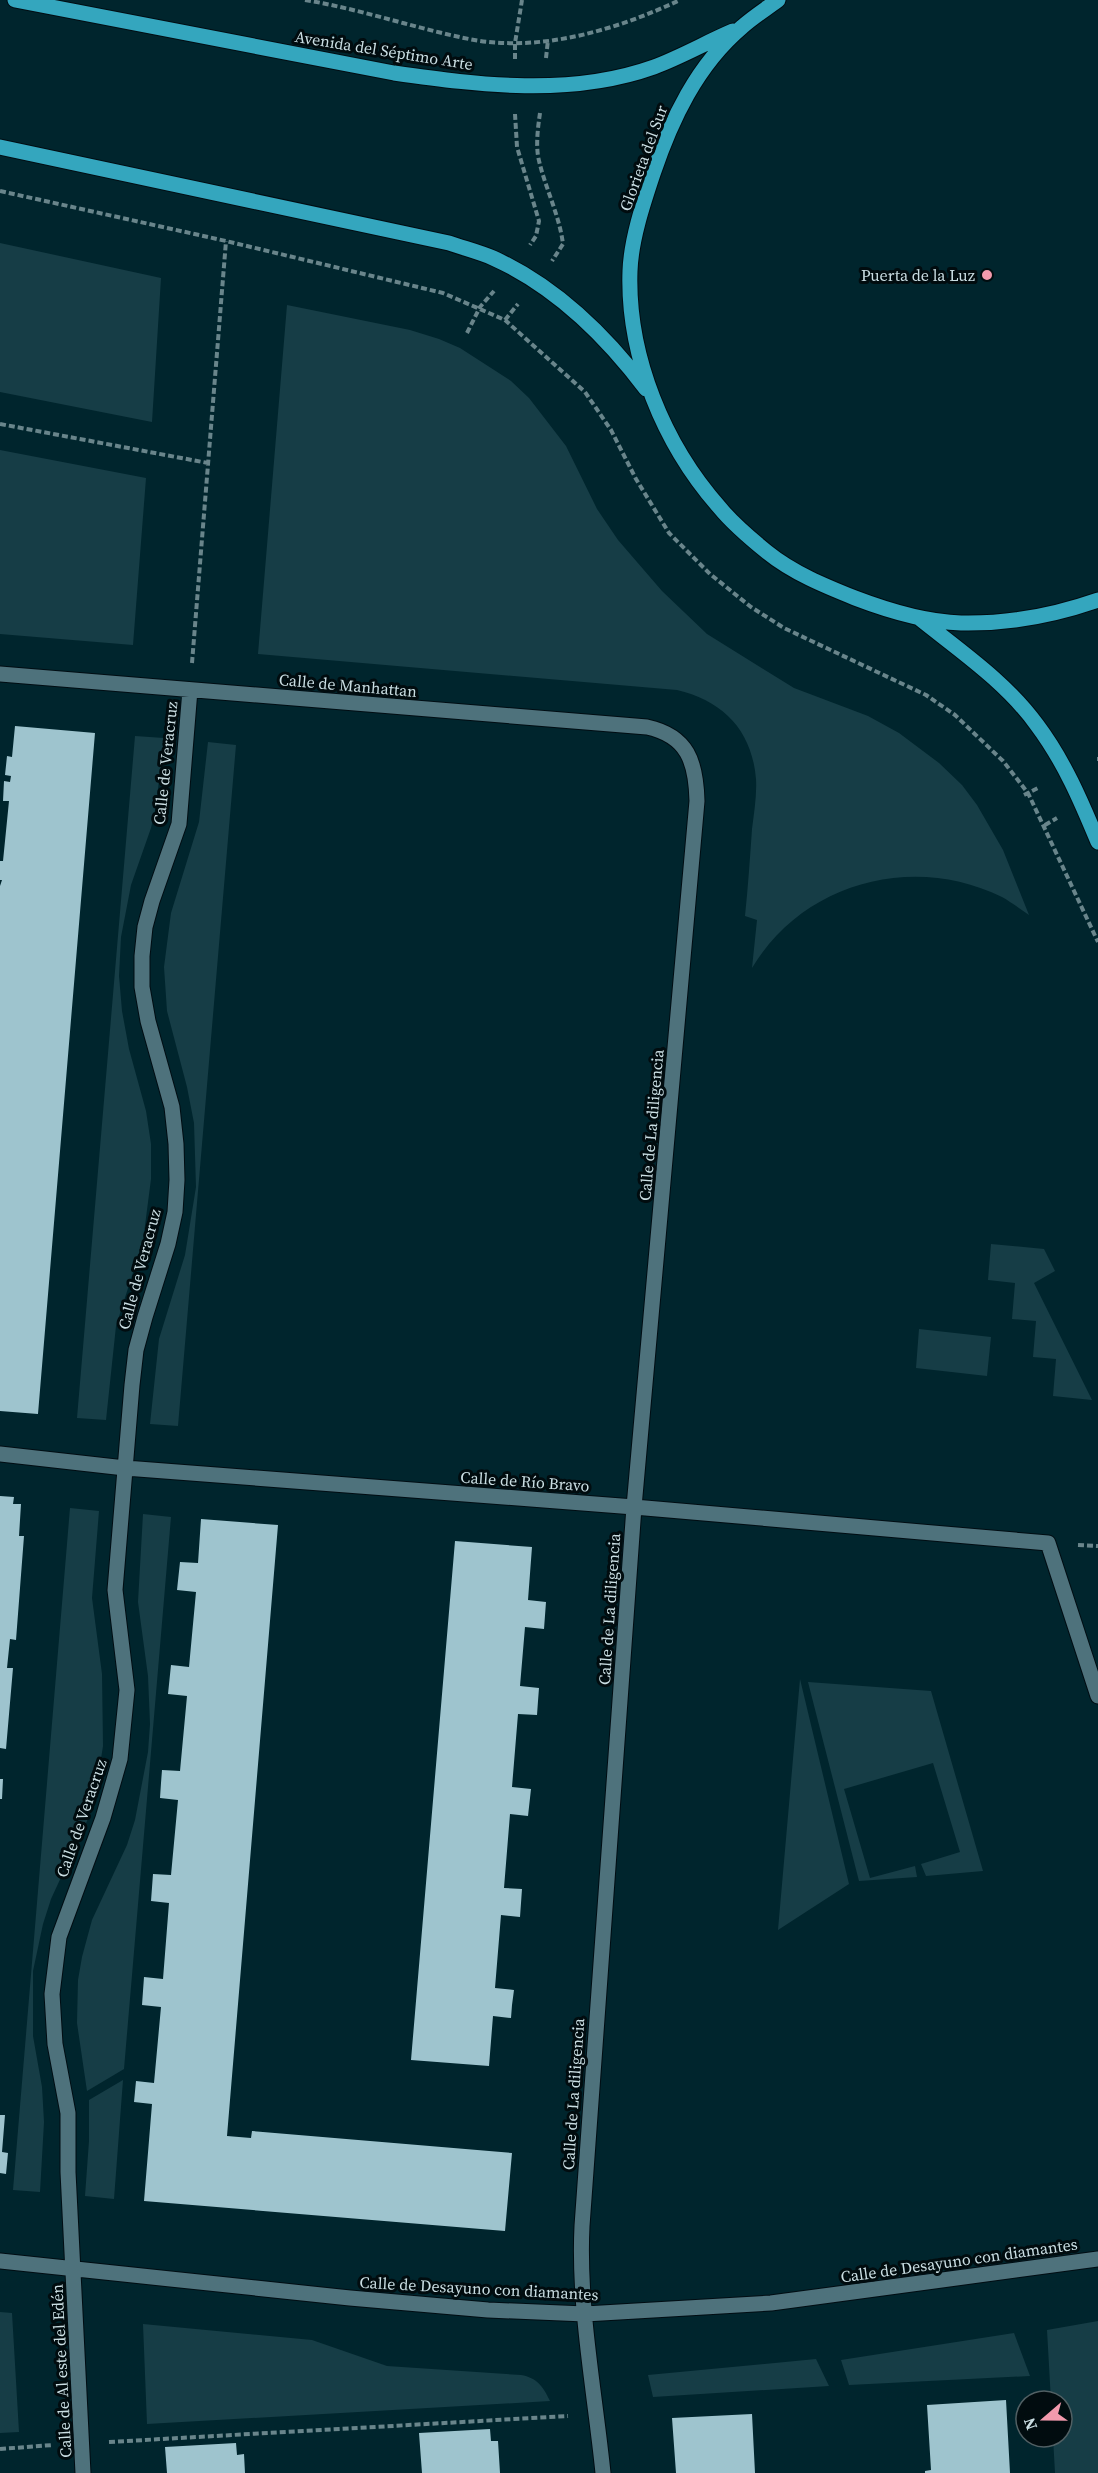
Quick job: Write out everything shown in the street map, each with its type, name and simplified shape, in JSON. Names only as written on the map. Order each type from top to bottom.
[{"type":"main road","name":"Avenida del Séptimo Arte","points":[[15,0],[394,73],[458,82],[514,86],[578,84],[653,67],[741,27]]},
{"type":"main road","name":"Glorieta del Sur","points":[[778,0],[741,27],[715,55],[684,99],[661,152],[642,209],[630,270],[635,334],[652,396],[681,455],[720,509],[769,553],[816,583],[873,605],[919,618],[960,623],[1008,621],[1067,610],[1098,600]]},
{"type":"main road","points":[[0,147],[449,243],[492,257],[535,282],[597,331],[620,355],[652,396]]},
{"type":"main road","points":[[919,618],[994,679],[1036,723],[1060,758],[1098,842]]},
{"type":"street","name":"Calle de Manhattan","points":[[0,674],[647,727],[679,740],[686,750]]},
{"type":"street","name":"Calle de Veracruz","points":[[74,2268],[68,2113],[56,2044],[52,1994],[59,1937],[103,1818],[120,1759],[127,1690],[115,1590],[136,1350],[168,1244],[175,1212],[176,1144],[171,1107],[148,1021],[142,987],[142,956],[145,927],[152,901],[178,824],[190,690]]},
{"type":"street","name":"Calle de La diligencia","points":[[603,2473],[585,2314],[582,2226],[634,1507],[697,801],[694,769],[686,750]]},
{"type":"street","name":"Calle de Río Bravo","points":[[0,1454],[125,1468],[634,1507],[1048,1544],[1098,1696]]},
{"type":"street","name":"Calle de Desayuno con diamantes","points":[[0,2261],[350,2298],[488,2310],[585,2314],[771,2303],[1098,2259]]},
{"type":"street","name":"Calle de Al este del Edén","points":[[74,2268],[83,2473]]},
{"type":"path","name":"Avenida del Séptimo Arte","points":[[305,0],[471,39],[515,43],[548,40]]},
{"type":"path","points":[[467,333],[480,307],[536,236],[539,221],[515,130],[515,43],[522,0]]},
{"type":"path","points":[[0,191],[226,241],[443,293],[506,320],[563,244],[556,209],[542,169],[537,146],[548,40],[610,28],[680,0]]},
{"type":"path","name":"Calle de Veracruz","points":[[190,690],[226,241]]},
{"type":"path","points":[[0,424],[208,464]]},
{"type":"path","points":[[1024,795],[1038,788]]},
{"type":"path","points":[[1055,819],[1045,825],[1098,942]]},
{"type":"path","points":[[0,2449],[597,2414]]},
{"type":"shaded area","points":[[0,243],[161,278],[152,422],[0,392]]},
{"type":"shaded area","points":[[287,305],[410,330],[439,339],[460,348],[511,381],[529,398],[566,446],[597,509],[618,540],[662,591],[707,634],[794,688],[868,716],[899,733],[939,763],[962,785],[977,805],[1003,850],[1029,915],[1002,897],[968,884],[933,877],[898,877],[863,884],[830,896],[800,914],[774,938],[752,968],[757,920],[745,916],[756,779],[748,746],[741,732],[721,710],[693,695],[677,690],[258,654]]},
{"type":"shaded area","points":[[0,450],[146,478],[133,645],[0,634]]},
{"type":"shaded area","points":[[135,736],[164,738],[156,806],[151,828],[131,885],[121,937],[119,976],[129,1049],[146,1111],[151,1144],[151,1179],[143,1241],[116,1326],[106,1420],[77,1418]]},
{"type":"shaded area","points":[[208,742],[236,745],[178,1426],[150,1424],[159,1339],[185,1255],[196,1187],[194,1123],[167,1011],[164,967],[171,913],[199,822]]},
{"type":"shaded area","points":[[991,1244],[1044,1249],[1055,1271],[1034,1283],[1092,1400],[1053,1396],[1056,1359],[1033,1357],[1036,1321],[1012,1319],[1015,1283],[988,1280]]},
{"type":"shaded area","points":[[919,1329],[991,1337],[987,1376],[916,1368]]},
{"type":"shaded area","points":[[70,1508],[99,1511],[92,1598],[102,1674],[103,1746],[96,1790],[87,1821],[51,1899],[33,1971],[33,2036],[42,2087],[44,2122],[40,2192],[13,2190]]},
{"type":"shaded area","points":[[143,1514],[171,1517],[124,2069],[87,2091],[77,2023],[78,1980],[82,1957],[92,1920],[127,1845],[135,1820],[148,1752],[150,1724],[148,1676],[138,1602]]},
{"type":"shaded area","points":[[800,1679],[849,1884],[778,1930]]},
{"type":"shaded area","points":[[808,1682],[931,1691],[983,1871],[926,1876],[921,1864],[960,1852],[933,1763],[844,1789],[870,1878],[915,1866],[917,1877],[859,1881]]},
{"type":"shaded area","points":[[123,2080],[114,2199],[85,2196],[89,2100]]},
{"type":"shaded area","points":[[0,2312],[12,2313],[19,2432],[0,2433]]},
{"type":"shaded area","points":[[1098,2321],[1098,2473],[1055,2473],[1054,2449],[1074,2449],[1074,2389],[1050,2389],[1047,2330]]},
{"type":"shaded area","points":[[143,2324],[312,2340],[387,2366],[521,2375],[539,2383],[550,2401],[147,2424]]},
{"type":"shaded area","points":[[1014,2333],[1030,2376],[849,2385],[841,2360]]},
{"type":"shaded area","points":[[816,2359],[829,2386],[653,2397],[648,2375]]},
{"type":"building","points":[[15,726],[95,733],[38,1414],[0,1411],[0,886],[2,880],[0,880],[0,861],[3,861],[9,801],[3,801],[4,781],[10,782],[11,776],[5,775],[7,756],[12,757]]},
{"type":"building","points":[[0,1496],[14,1497],[13,1504],[21,1504],[19,1536],[24,1536],[16,1640],[10,1639],[7,1668],[13,1668],[6,1749],[0,1748]]},
{"type":"building","points":[[201,1519],[278,1525],[227,2136],[251,2138],[252,2131],[512,2153],[505,2231],[144,2201],[152,2104],[134,2102],[136,2081],[154,2083],[161,2007],[142,2005],[144,1977],[163,1979],[169,1903],[151,1901],[153,1874],[171,1875],[178,1800],[160,1798],[162,1770],[180,1771],[187,1696],[168,1694],[171,1665],[189,1667],[196,1592],[177,1590],[180,1562],[198,1563]]},
{"type":"building","points":[[455,1541],[532,1547],[528,1600],[546,1602],[544,1629],[525,1627],[520,1686],[539,1688],[537,1715],[518,1714],[512,1787],[531,1789],[528,1816],[510,1814],[504,1888],[522,1889],[520,1917],[501,1915],[495,1988],[514,1990],[511,2018],[493,2016],[489,2066],[411,2060]]},
{"type":"building","points":[[0,1779],[3,1779],[2,1799],[0,1799]]},
{"type":"building","points":[[0,2115],[5,2115],[2,2152],[8,2153],[6,2174],[0,2173]]},
{"type":"building","points":[[1006,2400],[1010,2473],[925,2473],[931,2470],[927,2405]]},
{"type":"building","points":[[752,2414],[755,2473],[676,2473],[672,2418]]},
{"type":"building","points":[[490,2429],[491,2441],[498,2441],[500,2473],[422,2473],[419,2433]]},
{"type":"building","points":[[236,2443],[237,2455],[244,2454],[245,2473],[167,2473],[165,2447]]},
{"type":"place","name":"Puerta de la Luz","points":[[987,275]]}]
